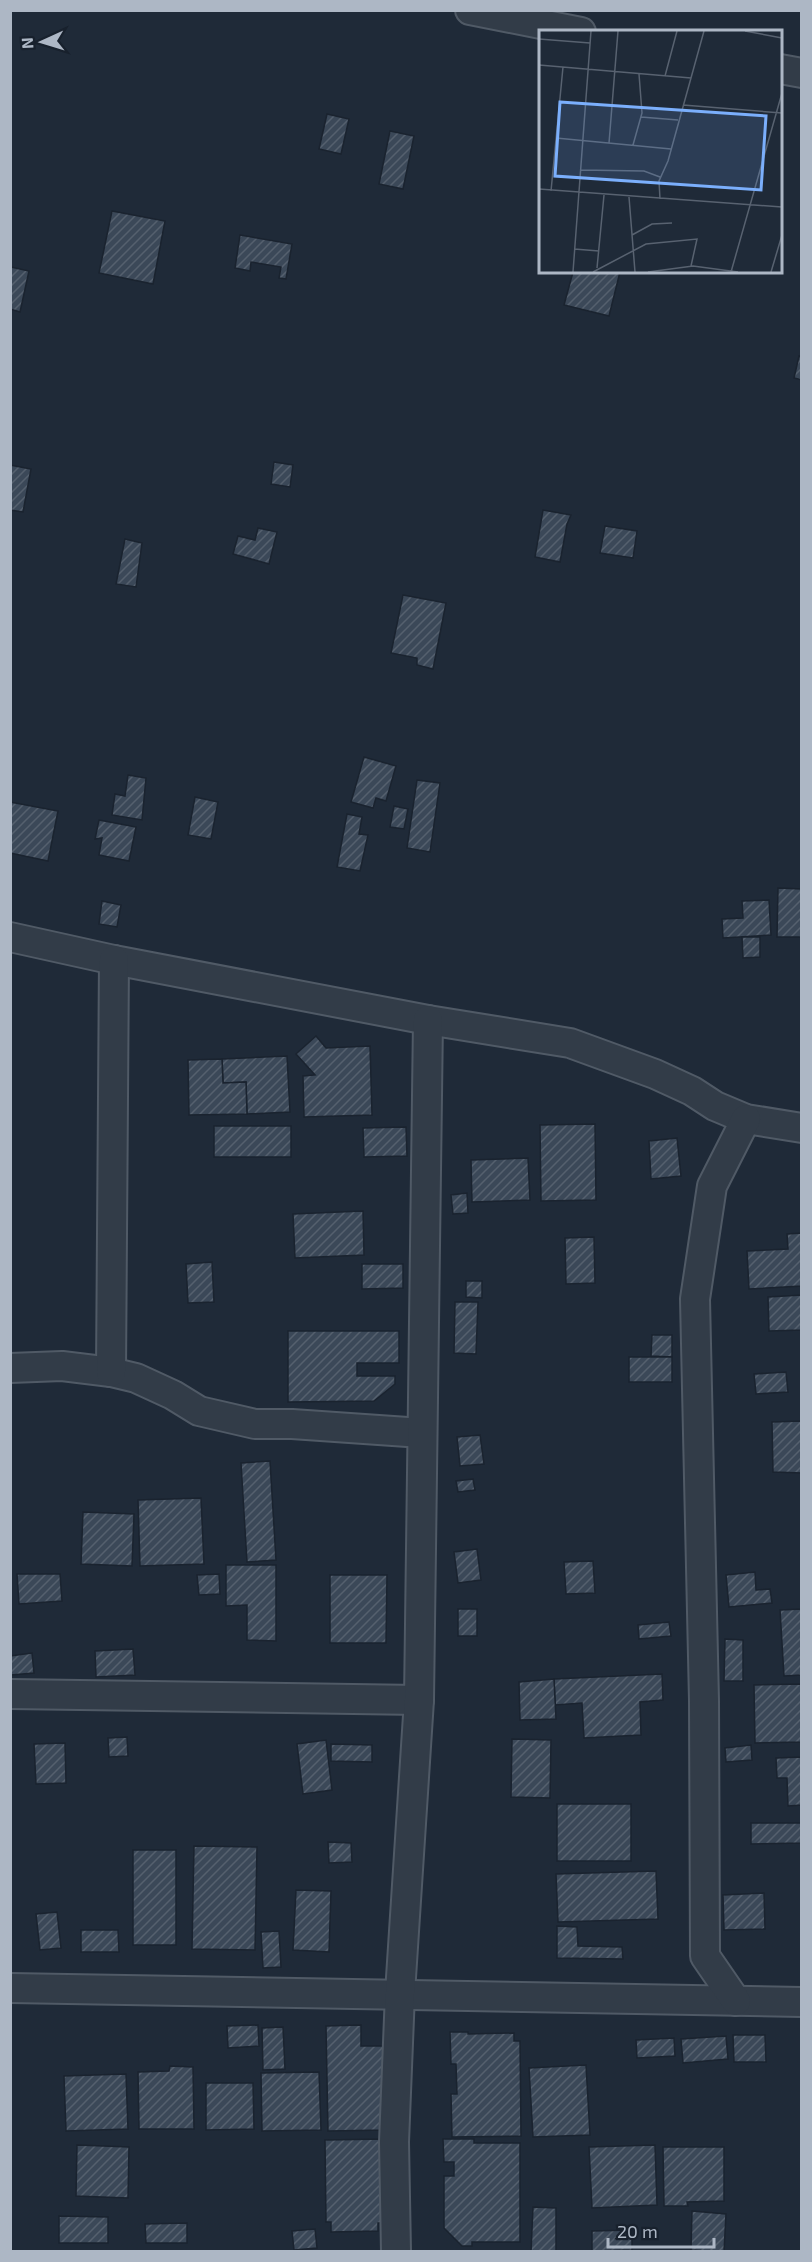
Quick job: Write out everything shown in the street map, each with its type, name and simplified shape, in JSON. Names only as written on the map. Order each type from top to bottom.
[{"type":"street","points":[[470,10],[571,30]]},
{"type":"street","points":[[782,69],[801,73]]},
{"type":"street","points":[[10,937],[114,960],[428,1020],[570,1044],[655,1074],[692,1091],[715,1106],[746,1119],[801,1128]]},
{"type":"street","points":[[111,1372],[114,960]]},
{"type":"street","points":[[396,2252],[394,2142],[400,1994],[419,1700],[428,1020]]},
{"type":"street","points":[[736,2001],[705,1956],[704,1701],[695,1299],[712,1186],[746,1119]]},
{"type":"street","points":[[10,1368],[62,1366],[111,1372],[136,1378],[173,1395],[199,1411],[255,1424],[292,1424],[422,1433]]},
{"type":"street","points":[[10,1694],[419,1700]]},
{"type":"street","points":[[10,1988],[801,2002]]},
{"type":"building","points":[[327,114],[349,119],[341,154],[319,149]]},
{"type":"building","points":[[390,131],[414,136],[403,189],[379,184]]},
{"type":"building","points":[[112,211],[165,221],[153,284],[99,273]]},
{"type":"building","points":[[240,235],[292,244],[286,279],[279,278],[281,267],[251,262],[250,271],[235,268]]},
{"type":"building","points":[[11,267],[29,271],[20,312],[10,309]]},
{"type":"building","points":[[573,273],[620,273],[609,316],[564,305]]},
{"type":"building","points":[[799,356],[802,357],[802,380],[794,378]]},
{"type":"building","points":[[274,462],[293,465],[290,487],[271,484]]},
{"type":"building","points":[[10,465],[31,469],[23,512],[10,510]]},
{"type":"building","points":[[543,510],[571,515],[567,524],[560,562],[535,557]]},
{"type":"building","points":[[605,526],[637,531],[633,558],[600,553]]},
{"type":"building","points":[[258,528],[277,532],[269,564],[233,554],[238,536],[255,540]]},
{"type":"building","points":[[125,539],[142,543],[136,587],[116,584]]},
{"type":"building","points":[[403,595],[446,603],[433,669],[417,665],[417,658],[391,653]]},
{"type":"building","points":[[364,757],[396,766],[386,801],[376,798],[373,808],[351,802]]},
{"type":"building","points":[[128,775],[146,778],[142,820],[112,815],[115,794],[125,796]]},
{"type":"building","points":[[417,780],[440,783],[430,852],[407,848]]},
{"type":"building","points":[[195,797],[218,802],[211,839],[188,835]]},
{"type":"building","points":[[10,802],[58,811],[48,861],[10,853]]},
{"type":"building","points":[[394,806],[408,809],[404,829],[390,827]]},
{"type":"building","points":[[347,814],[362,817],[359,834],[368,835],[360,871],[337,867]]},
{"type":"building","points":[[99,820],[136,827],[129,861],[99,855],[102,838],[95,839]]},
{"type":"building","points":[[778,888],[802,889],[802,937],[777,937]]},
{"type":"building","points":[[769,900],[771,935],[723,938],[722,919],[743,918],[742,901]]},
{"type":"building","points":[[102,901],[121,905],[117,927],[99,924]]},
{"type":"building","points":[[742,937],[760,937],[760,957],[743,958]]},
{"type":"building","points":[[316,1036],[326,1048],[370,1046],[372,1115],[304,1117],[303,1076],[315,1075],[296,1054]]},
{"type":"building","points":[[287,1056],[290,1112],[247,1114],[246,1082],[223,1083],[222,1059]]},
{"type":"building","points":[[222,1059],[223,1083],[246,1082],[247,1114],[189,1115],[188,1060]]},
{"type":"building","points":[[595,1124],[596,1200],[541,1201],[540,1125]]},
{"type":"building","points":[[214,1126],[291,1126],[291,1157],[214,1157]]},
{"type":"building","points":[[406,1127],[407,1156],[364,1157],[363,1128]]},
{"type":"building","points":[[677,1138],[681,1176],[651,1179],[649,1141]]},
{"type":"building","points":[[528,1158],[530,1200],[472,1202],[471,1160]]},
{"type":"building","points":[[467,1193],[468,1213],[453,1214],[451,1195]]},
{"type":"building","points":[[363,1211],[364,1255],[295,1258],[293,1214]]},
{"type":"building","points":[[802,1233],[802,1286],[749,1289],[747,1251],[788,1249],[787,1234]]},
{"type":"building","points":[[594,1237],[595,1283],[566,1284],[565,1238]]},
{"type":"building","points":[[212,1262],[214,1302],[188,1303],[186,1264]]},
{"type":"building","points":[[362,1264],[403,1264],[403,1288],[362,1289]]},
{"type":"building","points":[[466,1281],[482,1281],[482,1298],[466,1297]]},
{"type":"building","points":[[802,1295],[802,1330],[769,1331],[768,1297]]},
{"type":"building","points":[[455,1302],[478,1302],[476,1354],[454,1353]]},
{"type":"building","points":[[288,1331],[399,1331],[399,1363],[357,1363],[357,1376],[395,1376],[395,1384],[374,1401],[288,1402]]},
{"type":"building","points":[[652,1335],[672,1335],[672,1357],[651,1356]]},
{"type":"building","points":[[629,1357],[672,1357],[672,1382],[629,1382]]},
{"type":"building","points":[[786,1372],[788,1392],[756,1394],[754,1374]]},
{"type":"building","points":[[802,1421],[802,1473],[773,1472],[772,1422]]},
{"type":"building","points":[[480,1435],[484,1464],[460,1466],[457,1437]]},
{"type":"building","points":[[270,1461],[276,1560],[247,1562],[241,1463]]},
{"type":"building","points":[[473,1479],[475,1490],[458,1492],[456,1481]]},
{"type":"building","points":[[201,1498],[204,1564],[140,1566],[138,1500]]},
{"type":"building","points":[[83,1512],[134,1514],[132,1566],[81,1564]]},
{"type":"building","points":[[477,1549],[481,1580],[458,1583],[454,1552]]},
{"type":"building","points":[[593,1561],[595,1593],[566,1594],[564,1562]]},
{"type":"building","points":[[226,1565],[276,1565],[276,1641],[247,1640],[247,1605],[226,1606]]},
{"type":"building","points":[[755,1572],[756,1590],[770,1589],[772,1603],[729,1607],[726,1575]]},
{"type":"building","points":[[17,1574],[60,1574],[62,1601],[19,1604]]},
{"type":"building","points":[[219,1574],[220,1594],[199,1595],[197,1575]]},
{"type":"building","points":[[330,1575],[387,1575],[386,1643],[330,1643]]},
{"type":"building","points":[[458,1609],[477,1609],[477,1636],[458,1636]]},
{"type":"building","points":[[802,1609],[802,1675],[784,1676],[780,1610]]},
{"type":"building","points":[[669,1622],[671,1636],[639,1639],[638,1625]]},
{"type":"building","points":[[725,1639],[743,1640],[743,1681],[724,1681]]},
{"type":"building","points":[[133,1649],[135,1675],[96,1677],[95,1651]]},
{"type":"building","points":[[32,1653],[34,1673],[11,1675],[10,1656]]},
{"type":"building","points":[[662,1674],[663,1700],[640,1702],[641,1735],[584,1738],[582,1703],[555,1705],[554,1679]]},
{"type":"building","points":[[554,1679],[556,1719],[520,1720],[519,1682]]},
{"type":"building","points":[[802,1684],[802,1742],[755,1743],[754,1685]]},
{"type":"building","points":[[127,1737],[128,1756],[109,1757],[108,1738]]},
{"type":"building","points":[[512,1739],[551,1740],[550,1798],[511,1797]]},
{"type":"building","points":[[326,1740],[332,1790],[303,1794],[297,1744]]},
{"type":"building","points":[[65,1743],[66,1783],[36,1784],[34,1744]]},
{"type":"building","points":[[331,1744],[372,1745],[372,1762],[331,1761]]},
{"type":"building","points":[[751,1745],[752,1760],[726,1762],[725,1748]]},
{"type":"building","points":[[802,1757],[802,1805],[788,1806],[787,1778],[777,1778],[776,1758]]},
{"type":"building","points":[[557,1804],[631,1804],[631,1861],[557,1861]]},
{"type":"building","points":[[751,1823],[802,1823],[802,1843],[751,1844]]},
{"type":"building","points":[[328,1842],[351,1843],[352,1862],[329,1863]]},
{"type":"building","points":[[194,1846],[257,1847],[255,1950],[192,1949]]},
{"type":"building","points":[[133,1850],[176,1850],[176,1945],[133,1945]]},
{"type":"building","points":[[656,1871],[658,1919],[558,1922],[556,1874]]},
{"type":"building","points":[[296,1890],[331,1891],[329,1952],[293,1950]]},
{"type":"building","points":[[764,1893],[765,1929],[724,1930],[723,1895]]},
{"type":"building","points":[[57,1912],[61,1948],[40,1950],[36,1914]]},
{"type":"building","points":[[557,1926],[577,1927],[578,1946],[622,1947],[623,1959],[557,1958]]},
{"type":"building","points":[[81,1930],[118,1930],[119,1952],[81,1952]]},
{"type":"building","points":[[279,1931],[281,1967],[263,1968],[261,1932]]},
{"type":"building","points":[[258,2025],[259,2046],[228,2048],[227,2026]]},
{"type":"building","points":[[361,2025],[361,2046],[386,2046],[387,2130],[328,2131],[326,2026]]},
{"type":"building","points":[[283,2027],[285,2069],[263,2070],[262,2028]]},
{"type":"building","points":[[450,2032],[514,2033],[514,2041],[520,2041],[521,2136],[452,2137],[451,2094],[457,2094],[456,2064],[451,2064]]},
{"type":"building","points":[[733,2035],[765,2035],[766,2062],[734,2062]]},
{"type":"building","points":[[726,2036],[728,2059],[683,2063],[681,2039]]},
{"type":"building","points":[[674,2038],[675,2056],[637,2058],[636,2040]]},
{"type":"building","points":[[586,2065],[590,2135],[533,2137],[529,2068]]},
{"type":"building","points":[[170,2066],[193,2067],[194,2129],[139,2129],[138,2072],[169,2071]]},
{"type":"building","points":[[319,2072],[321,2130],[262,2131],[261,2073]]},
{"type":"building","points":[[126,2074],[128,2129],[66,2131],[64,2076]]},
{"type":"building","points":[[206,2083],[253,2083],[254,2129],[206,2130]]},
{"type":"building","points":[[384,2139],[386,2223],[378,2223],[378,2231],[331,2232],[331,2222],[326,2222],[325,2140]]},
{"type":"building","points":[[443,2139],[474,2139],[474,2143],[520,2143],[520,2242],[472,2242],[472,2246],[462,2246],[444,2228],[444,2176],[454,2176],[454,2162],[444,2162]]},
{"type":"building","points":[[77,2145],[129,2147],[128,2198],[76,2196]]},
{"type":"building","points":[[655,2145],[657,2205],[592,2208],[589,2147]]},
{"type":"building","points":[[663,2147],[724,2147],[724,2201],[687,2202],[688,2206],[664,2206]]},
{"type":"building","points":[[533,2207],[556,2208],[556,2252],[531,2252]]},
{"type":"building","points":[[692,2211],[726,2214],[724,2252],[691,2250]]},
{"type":"building","points":[[59,2216],[108,2217],[108,2243],[59,2243]]},
{"type":"building","points":[[187,2223],[187,2243],[146,2243],[145,2224]]},
{"type":"building","points":[[315,2229],[317,2248],[294,2250],[292,2231]]},
{"type":"building","points":[[632,2230],[632,2250],[592,2251],[592,2231]]}]
